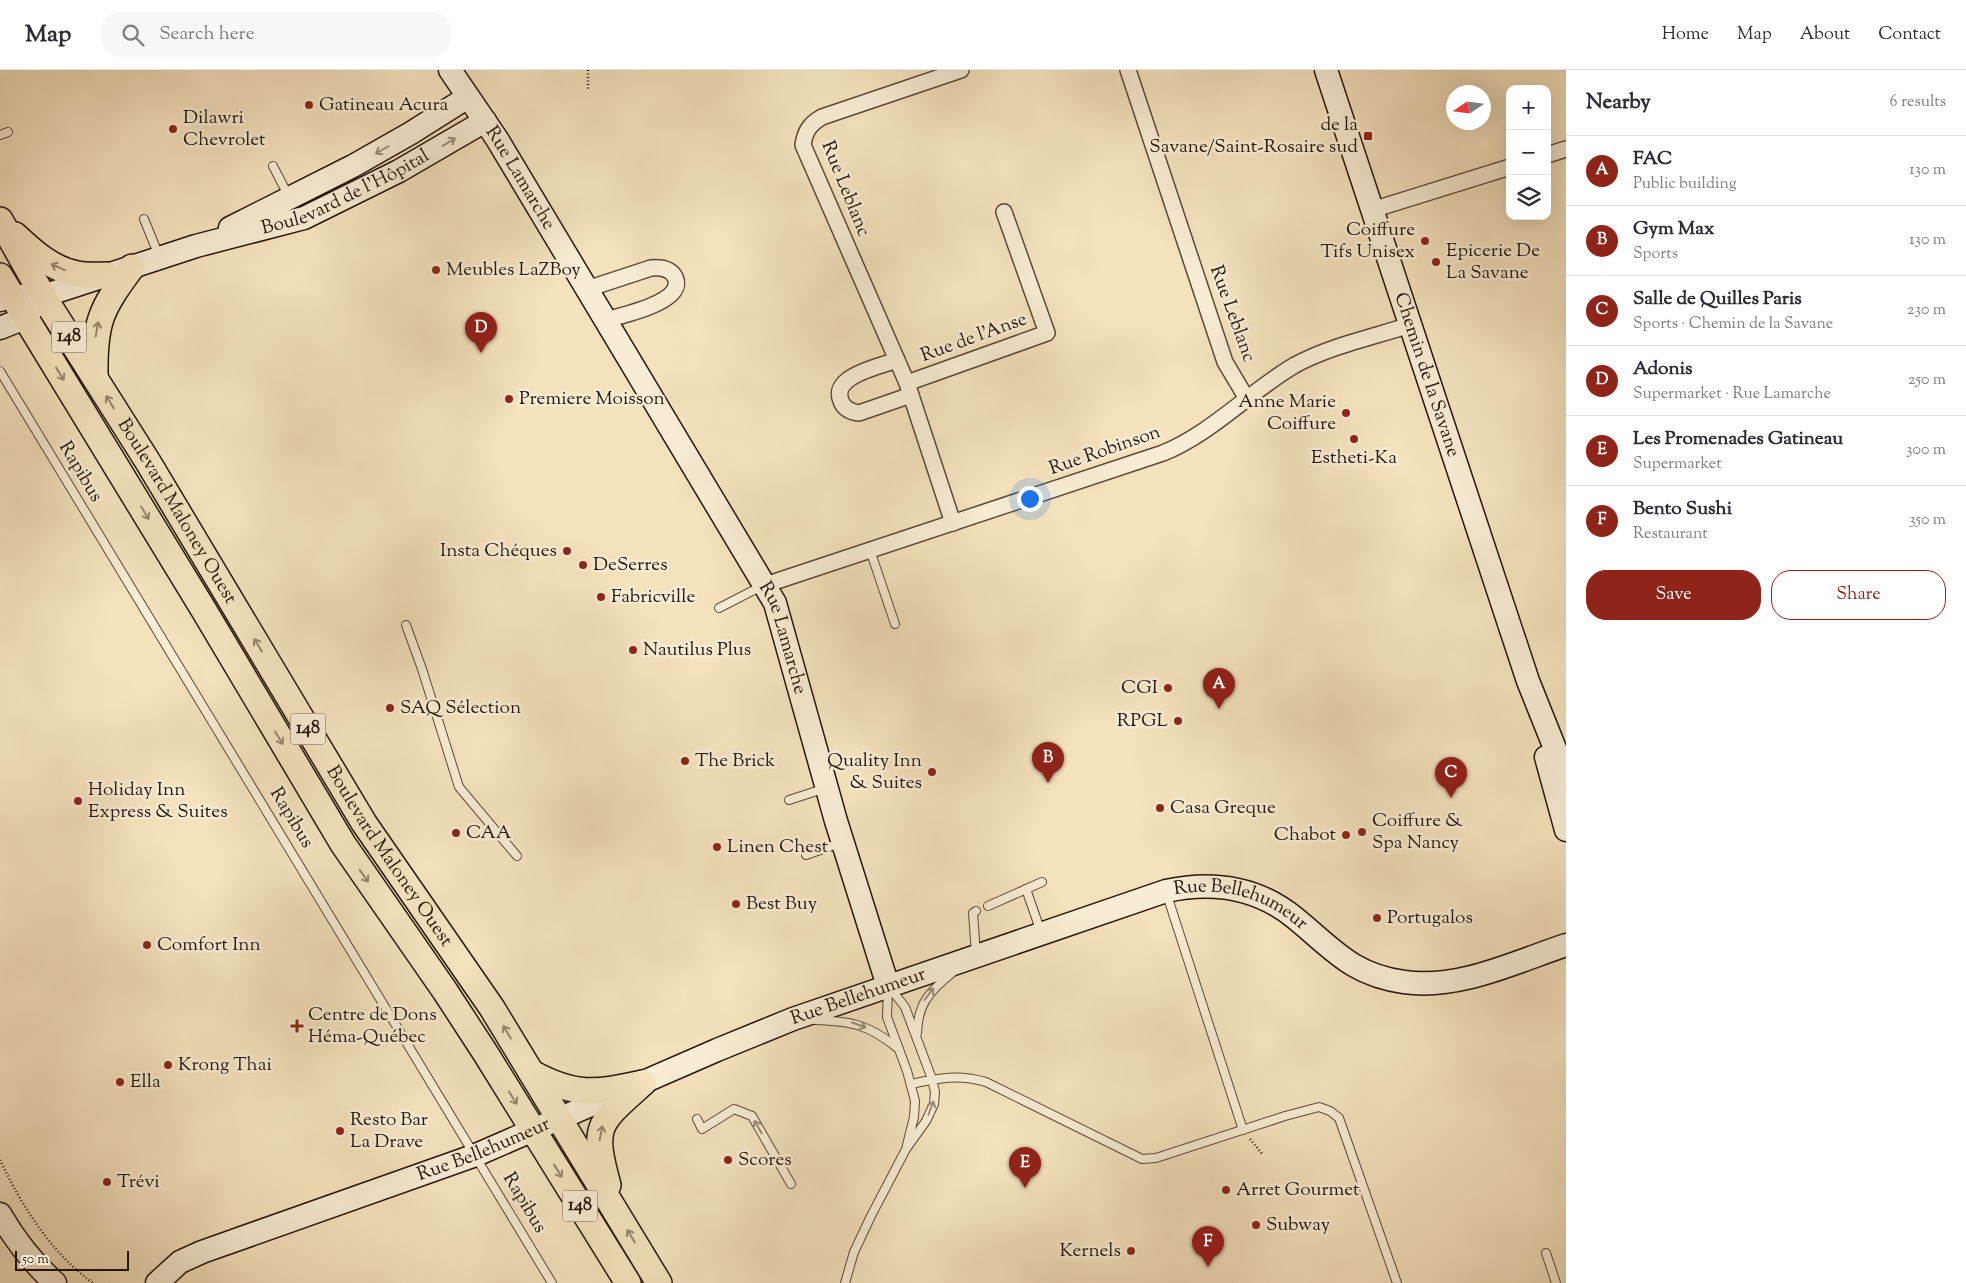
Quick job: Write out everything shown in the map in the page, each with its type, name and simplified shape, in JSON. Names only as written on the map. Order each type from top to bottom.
[{"type":"main road","points":[[0,220],[33,252],[49,263],[78,274],[106,275]]},
{"type":"main road","name":"Boulevard Maloney Ouest","points":[[0,220],[43,296],[95,378],[384,853],[492,1008],[659,1283]]},
{"type":"main road","points":[[95,378],[94,359],[98,322],[107,302],[132,267]]},
{"type":"main road","name":"Boulevard Maloney Ouest","points":[[4,290],[25,318],[200,604],[343,844],[445,991],[628,1283]]},
{"type":"main road","points":[[254,696],[280,681]]},
{"type":"main road","points":[[532,1073],[554,1085],[577,1091],[609,1090],[644,1083]]},
{"type":"main road","points":[[617,1214],[603,1166],[599,1135],[602,1125],[609,1114],[644,1083]]},
{"type":"street","name":"Rue Lamarche","points":[[450,70],[485,121],[775,603],[826,788],[888,986]]},
{"type":"street","name":"Rue Leblanc","points":[[953,522],[909,389],[806,154],[804,136],[814,122],[822,117],[961,70]]},
{"type":"street","name":"Rue Leblanc","points":[[1128,70],[1225,362],[1247,399]]},
{"type":"street","name":"Chemin de la Savane","points":[[1326,70],[1528,681],[1566,776]]},
{"type":"street","name":"Boulevard de l'Hôpital","points":[[196,246],[353,166],[411,133],[468,97]]},
{"type":"street","name":"Boulevard de l'Hôpital","points":[[4,290],[43,296],[196,246],[304,218],[400,171],[485,121]]},
{"type":"street","points":[[1551,154],[1566,149]]},
{"type":"street","points":[[1372,210],[1506,168]]},
{"type":"street","name":"Rue de l'Anse","points":[[909,389],[1047,333],[1004,212]]},
{"type":"street","points":[[587,289],[651,268],[661,267],[674,274],[676,288],[662,302],[606,320]]},
{"type":"street","points":[[0,328],[25,318],[43,296]]},
{"type":"street","name":"Rue Robinson","points":[[765,585],[1177,448],[1191,440],[1285,372],[1308,359],[1410,325]]},
{"type":"street","points":[[897,360],[847,379],[841,386],[839,396],[842,405],[850,412],[859,413],[909,389]]},
{"type":"street","name":"Chemin de la Savane","points":[[1528,681],[1566,830]]},
{"type":"street","name":"Rue Bellehumeur","points":[[157,1283],[180,1262],[202,1252],[476,1155],[793,1019],[1166,890],[1204,885],[1242,891],[1260,897],[1294,917],[1343,960],[1364,972],[1385,979],[1406,982],[1426,984],[1484,973],[1566,945]]},
{"type":"street","points":[[0,1214],[21,1246],[54,1283]]},
{"type":"lane","points":[[0,135],[8,132]]},
{"type":"lane","points":[[273,166],[289,197]]},
{"type":"lane","points":[[144,219],[159,258]]},
{"type":"lane","name":"Rapibus","points":[[0,371],[552,1283]]},
{"type":"lane","points":[[870,550],[895,624]]},
{"type":"lane","points":[[719,608],[765,585]]},
{"type":"lane","points":[[406,625],[422,669],[459,787],[516,856]]},
{"type":"lane","points":[[790,800],[826,788]]},
{"type":"lane","points":[[806,855],[842,842]]},
{"type":"lane","points":[[988,906],[1042,882]]},
{"type":"lane","points":[[1026,889],[1041,933]]},
{"type":"lane","points":[[1166,890],[1243,1130]]},
{"type":"lane","points":[[917,1040],[920,1013],[928,995],[973,957],[973,912],[976,911]]},
{"type":"lane","points":[[845,1283],[854,1252],[906,1149],[926,1121],[934,1104],[935,1092],[932,1080],[905,1007],[888,986]]},
{"type":"lane","points":[[888,986],[887,1017],[912,1084],[915,1102],[914,1117],[906,1149]]},
{"type":"lane","points":[[793,1019],[849,1022],[872,1029],[899,1049]]},
{"type":"lane","points":[[912,1084],[968,1077],[986,1082],[1142,1158],[1156,1158],[1285,1116],[1319,1107],[1330,1110],[1339,1118],[1397,1283]]},
{"type":"lane","points":[[697,1119],[702,1128],[734,1109],[752,1116],[791,1184]]},
{"type":"lane","points":[[1546,1253],[1556,1283]]},
{"type":"path","points":[[588,70],[588,90]]},
{"type":"path","points":[[1243,1130],[1264,1155]]},
{"type":"path","points":[[0,1160],[15,1192],[41,1231],[68,1262],[93,1283]]},
{"type":"place","name":"Gatineau Acura","points":[[309,105]]},
{"type":"place","name":"Dilawri Chevrolet","points":[[173,129]]},
{"type":"place","name":"de la Savane/Saint-Rosaire sud","points":[[1368,136]]},
{"type":"place","name":"Coiffure Tifs Unisex","points":[[1425,241]]},
{"type":"place","name":"Epicerie De La Savane","points":[[1436,262]]},
{"type":"place","name":"Meubles LaZBoy","points":[[436,270]]},
{"type":"place","name":"Adonis","points":[[481,353]]},
{"type":"place","name":"Premiere Moisson","points":[[509,399]]},
{"type":"place","name":"Anne Marie Coiffure","points":[[1346,413]]},
{"type":"place","name":"Estheti-Ka","points":[[1354,439]]},
{"type":"place","name":"Insta Chéques","points":[[567,551]]},
{"type":"place","name":"DeSerres","points":[[583,565]]},
{"type":"place","name":"Fabricville","points":[[601,597]]},
{"type":"place","name":"Nautilus Plus","points":[[633,650]]},
{"type":"place","name":"CGI","points":[[1168,688]]},
{"type":"place","name":"SAQ Sélection","points":[[390,708]]},
{"type":"place","name":"FAC","points":[[1219,709]]},
{"type":"place","name":"RPGL","points":[[1178,721]]},
{"type":"place","name":"The Brick","points":[[685,761]]},
{"type":"place","name":"Quality Inn & Suites","points":[[932,772]]},
{"type":"place","name":"Gym Max","points":[[1048,783]]},
{"type":"place","name":"Salle de Quilles Paris","points":[[1451,798]]},
{"type":"place","name":"Holiday Inn Express & Suites","points":[[78,801]]},
{"type":"place","name":"Casa Greque","points":[[1160,808]]},
{"type":"place","name":"Coiffure & Spa Nancy","points":[[1362,832]]},
{"type":"place","name":"CAA","points":[[456,833]]},
{"type":"place","name":"Chabot","points":[[1346,835]]},
{"type":"place","name":"Linen Chest","points":[[717,847]]},
{"type":"place","name":"Best Buy","points":[[736,904]]},
{"type":"place","name":"Portugalos","points":[[1377,918]]},
{"type":"place","name":"Comfort Inn","points":[[147,945]]},
{"type":"place","name":"Centre de Dons Héma-Québec","points":[[297,1026]]},
{"type":"place","name":"Krong Thai","points":[[168,1065]]},
{"type":"place","name":"Ella","points":[[120,1082]]},
{"type":"place","name":"Resto Bar La Drave","points":[[340,1131]]},
{"type":"place","name":"Scores","points":[[728,1160]]},
{"type":"place","name":"Trévi","points":[[107,1182]]},
{"type":"place","name":"Les Promenades Gatineau","points":[[1025,1188]]},
{"type":"place","name":"Arret Gourmet","points":[[1226,1190]]},
{"type":"place","name":"Subway","points":[[1256,1225]]},
{"type":"place","name":"Kernels","points":[[1131,1251]]},
{"type":"place","name":"Bento Sushi","points":[[1208,1267]]}]
